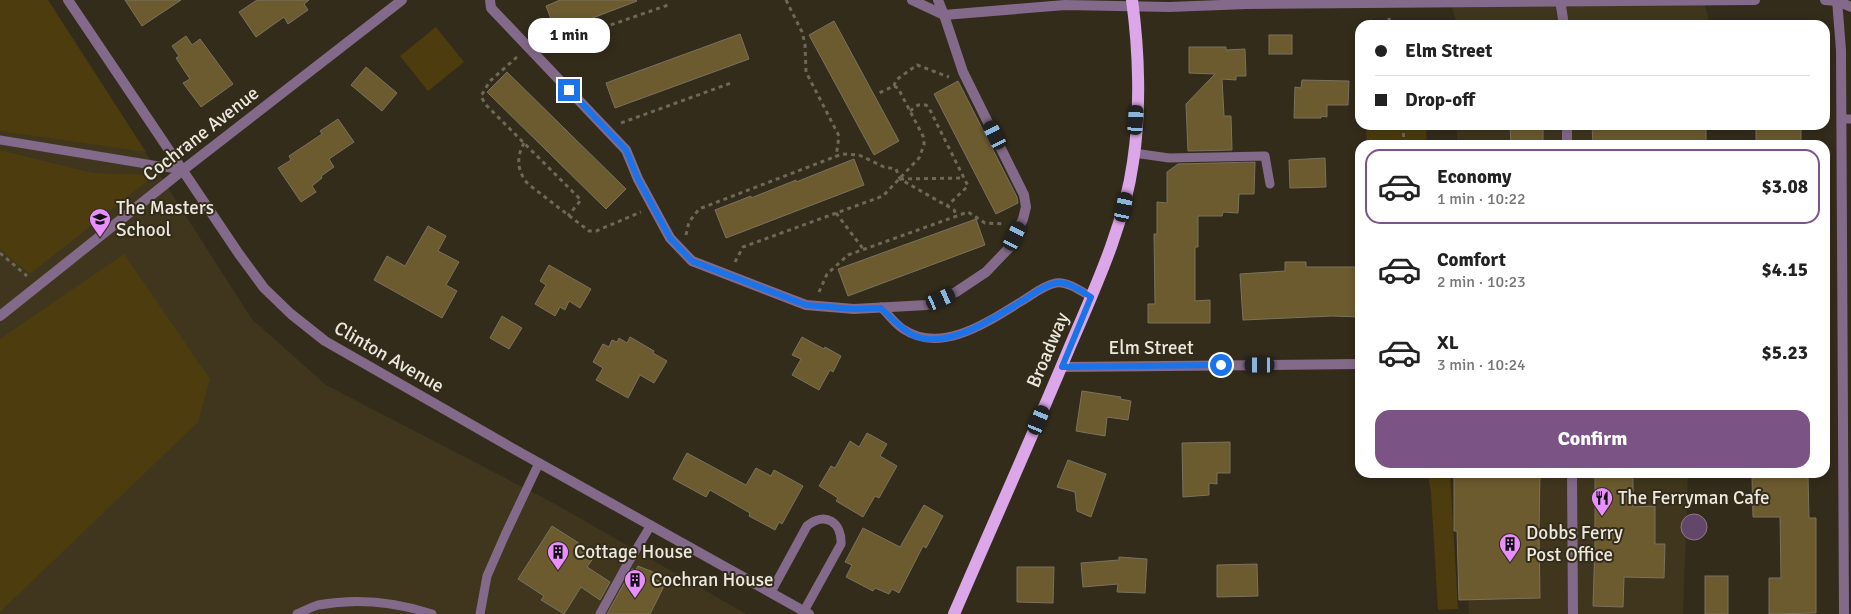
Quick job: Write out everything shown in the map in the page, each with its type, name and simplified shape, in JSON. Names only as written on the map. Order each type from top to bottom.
[{"type":"main road","name":"Broadway","points":[[954,614],[1062,367],[1091,297],[1124,207],[1134,153],[1137,103],[1138,68],[1132,3]]},
{"type":"street","name":"Clinton Avenue","points":[[68,0],[244,260],[264,288],[291,314],[325,341],[807,612]]},
{"type":"street","name":"Cochrane Avenue","points":[[0,316],[183,170],[402,0]]},
{"type":"street","points":[[490,0],[491,8],[626,150],[670,238],[692,261],[806,305],[854,309],[927,305],[956,292],[986,272],[1009,248],[1021,224],[1026,207],[1024,195],[963,72],[938,0]]},
{"type":"street","points":[[912,0],[944,15],[1065,5],[1132,3],[1755,0]]},
{"type":"street","points":[[1825,0],[1837,1],[1851,7]]},
{"type":"street","points":[[1560,1],[1563,20]]},
{"type":"street","points":[[1837,1],[1846,119],[1847,542],[1844,614]]},
{"type":"street","name":"Elm Street","points":[[1062,367],[1355,364]]},
{"type":"street","points":[[1572,478],[1573,614]]},
{"type":"lane","points":[[0,140],[183,170]]},
{"type":"lane","points":[[1134,153],[1170,158],[1265,156],[1270,184]]},
{"type":"lane","points":[[881,308],[902,328],[915,336],[946,338],[979,326],[1043,288],[1057,283],[1075,288],[1091,297]]},
{"type":"lane","points":[[480,614],[487,576],[539,463]]},
{"type":"lane","points":[[771,592],[808,526],[814,521],[821,519],[830,521],[837,525],[842,535],[841,544],[807,612]]},
{"type":"lane","points":[[600,614],[650,525]]},
{"type":"lane","points":[[297,614],[317,606],[368,601],[413,608],[432,614]]},
{"type":"path","points":[[786,0],[802,32],[805,44],[806,72],[839,136],[836,157]]},
{"type":"path","points":[[568,216],[581,200],[485,104],[481,96],[490,81],[537,42],[576,38],[671,4]]},
{"type":"path","points":[[879,93],[894,86],[896,80],[917,65],[950,77],[963,72]]},
{"type":"path","points":[[609,132],[619,124],[731,83]]},
{"type":"path","points":[[726,274],[733,268],[742,246],[883,196],[919,158],[924,145],[924,138],[898,88],[894,86]]},
{"type":"path","points":[[910,111],[918,105],[926,105],[929,108],[968,186],[947,206]]},
{"type":"path","points":[[524,144],[518,157],[521,175],[528,184],[589,231],[596,231],[653,207]]},
{"type":"path","points":[[677,245],[688,234],[689,222],[698,209],[842,154],[859,156],[896,170],[900,179],[954,210],[957,216]]},
{"type":"path","points":[[900,179],[964,178]]},
{"type":"path","points":[[836,212],[864,250]]},
{"type":"path","points":[[816,306],[820,287],[827,274],[848,255],[968,212],[985,223],[1021,224]]},
{"type":"path","points":[[0,253],[40,285]]},
{"type":"shaded area","name":"The Masters School","points":[[0,0],[36,0],[149,158],[251,318],[326,385],[557,505],[746,614],[0,614]]},
{"type":"shaded area","points":[[0,0],[48,0],[146,152],[0,131]]},
{"type":"shaded area","points":[[1450,0],[1703,0],[1708,17],[1708,20],[1456,20]]},
{"type":"shaded area","points":[[436,27],[464,62],[428,91],[400,56]]},
{"type":"shaded area","points":[[1366,130],[1426,130],[1427,140],[1367,140]]},
{"type":"shaded area","points":[[1457,130],[1703,130],[1702,140],[1457,140]]},
{"type":"shaded area","points":[[0,150],[93,173],[155,175],[30,274],[0,249]]},
{"type":"shaded area","points":[[124,254],[210,379],[198,422],[0,612],[0,339]]},
{"type":"shaded area","points":[[1429,478],[1450,478],[1458,609],[1438,610]]},
{"type":"shaded area","points":[[1463,478],[1688,478],[1683,614],[1469,614]]},
{"type":"shaded area","points":[[1694,514],[1703,518],[1707,527],[1703,536],[1694,540],[1685,536],[1681,527],[1685,518]]},
{"type":"building","points":[[125,0],[181,0],[142,26]]},
{"type":"building","points":[[257,0],[309,0],[304,4],[308,10],[288,24],[284,17],[256,37],[239,12]]},
{"type":"building","points":[[560,0],[637,1],[556,32],[546,6]]},
{"type":"building","points":[[834,21],[899,141],[874,155],[809,35]]},
{"type":"building","points":[[740,34],[749,59],[615,108],[606,83]]},
{"type":"building","points":[[1269,35],[1292,35],[1292,54],[1269,54]]},
{"type":"building","points":[[186,36],[192,45],[200,39],[233,84],[201,107],[183,83],[190,79],[176,58],[179,56],[172,46]]},
{"type":"building","points":[[1189,47],[1226,47],[1226,50],[1245,49],[1246,76],[1236,76],[1236,80],[1222,79],[1224,116],[1231,116],[1232,150],[1188,151],[1186,104],[1215,74],[1189,73]]},
{"type":"building","points":[[366,67],[397,93],[382,111],[351,85]]},
{"type":"building","points":[[507,72],[626,189],[606,209],[487,92]]},
{"type":"building","points":[[1302,80],[1349,81],[1348,105],[1327,105],[1327,117],[1294,118],[1295,87],[1301,88]]},
{"type":"building","points":[[958,81],[1017,197],[1018,203],[996,214],[934,94]]},
{"type":"building","points":[[338,119],[354,142],[329,159],[334,167],[321,176],[322,178],[312,186],[316,192],[301,202],[278,168],[291,160],[289,156],[322,134],[320,131]]},
{"type":"building","points":[[1510,130],[1543,130],[1543,140],[1511,140]]},
{"type":"building","points":[[1592,130],[1706,130],[1706,140],[1593,140]]},
{"type":"building","points":[[1756,130],[1801,130],[1801,140],[1756,140]]},
{"type":"building","points":[[1325,158],[1326,187],[1290,188],[1289,160]]},
{"type":"building","points":[[854,159],[864,185],[726,238],[715,210],[796,180],[796,182]]},
{"type":"building","points":[[1255,162],[1254,194],[1239,194],[1238,213],[1223,212],[1222,216],[1198,216],[1198,247],[1195,247],[1195,301],[1210,300],[1210,323],[1148,323],[1148,304],[1155,304],[1154,234],[1157,234],[1157,202],[1167,203],[1167,172],[1178,164]]},
{"type":"building","points":[[976,219],[985,245],[848,296],[838,269]]},
{"type":"building","points":[[428,226],[446,236],[438,251],[459,262],[446,285],[457,291],[442,318],[374,280],[387,256],[405,266]]},
{"type":"building","points":[[1285,262],[1306,262],[1306,267],[1355,267],[1355,317],[1243,320],[1240,274],[1285,271]]},
{"type":"building","points":[[549,265],[591,289],[580,308],[569,301],[565,310],[560,307],[555,316],[535,304],[546,285],[540,281]]},
{"type":"building","points":[[502,316],[522,328],[509,349],[490,338]]},
{"type":"building","points":[[630,337],[667,361],[654,383],[640,375],[628,398],[596,380],[603,368],[593,362],[603,344],[609,347],[612,340],[617,342],[619,338],[627,343]]},
{"type":"building","points":[[802,337],[841,356],[833,372],[830,370],[819,390],[792,375],[801,359],[792,355]]},
{"type":"building","points":[[1082,391],[1121,397],[1120,399],[1131,401],[1128,420],[1107,417],[1105,436],[1076,431]]},
{"type":"building","points":[[867,433],[887,444],[880,456],[897,466],[879,498],[875,496],[863,517],[836,501],[838,498],[819,486],[831,466],[835,468],[850,441],[859,447]]},
{"type":"building","points":[[1230,442],[1230,473],[1217,473],[1217,484],[1209,483],[1209,495],[1183,497],[1182,443]]},
{"type":"building","points":[[687,453],[746,485],[756,468],[771,476],[774,470],[803,486],[782,524],[779,522],[775,530],[749,516],[750,513],[710,490],[706,497],[673,479]]},
{"type":"building","points":[[1068,460],[1106,474],[1091,517],[1077,511],[1075,492],[1057,487]]},
{"type":"building","points":[[1454,478],[1540,478],[1540,598],[1459,600],[1457,531],[1454,531]]},
{"type":"building","points":[[1595,478],[1633,478],[1633,507],[1655,506],[1655,544],[1665,544],[1664,578],[1624,577],[1623,607],[1593,606]]},
{"type":"building","points":[[1752,478],[1808,478],[1809,518],[1816,518],[1816,613],[1769,614],[1769,578],[1781,578],[1780,517],[1753,517]]},
{"type":"building","points":[[924,505],[943,516],[926,548],[923,546],[899,593],[892,589],[889,594],[875,588],[873,591],[846,577],[852,565],[845,562],[863,528],[900,547]]},
{"type":"building","name":"Cottage House","points":[[552,526],[596,554],[587,567],[610,582],[600,600],[581,587],[564,614],[541,600],[544,596],[518,579]]},
{"type":"building","points":[[1119,557],[1147,559],[1145,593],[1117,592],[1118,584],[1083,587],[1081,563],[1119,560]]},
{"type":"building","points":[[1257,564],[1258,596],[1217,597],[1217,565]]},
{"type":"building","name":"Cochran House","points":[[638,566],[653,572],[651,577],[665,584],[650,614],[607,614],[632,569],[636,570]]},
{"type":"building","points":[[1017,567],[1054,567],[1053,603],[1017,602]]},
{"type":"building","points":[[1705,576],[1728,576],[1728,614],[1705,614]]},
{"type":"place","name":"The Masters School","points":[[100,238]]},
{"type":"place","name":"The Ferryman Cafe","points":[[1602,517]]},
{"type":"place","name":"Dobbs Ferry Post Office","points":[[1510,563]]},
{"type":"place","name":"Cottage House","points":[[558,571]]},
{"type":"place","name":"Cochran House","points":[[635,599]]},
{"type":"route","points":[[569,90],[626,150],[638,179],[670,238],[692,261],[806,305],[854,309],[881,308],[902,328],[915,336],[928,338],[946,338],[979,326],[1043,288],[1057,283],[1075,288],[1091,297],[1062,367],[1221,365]]}]
